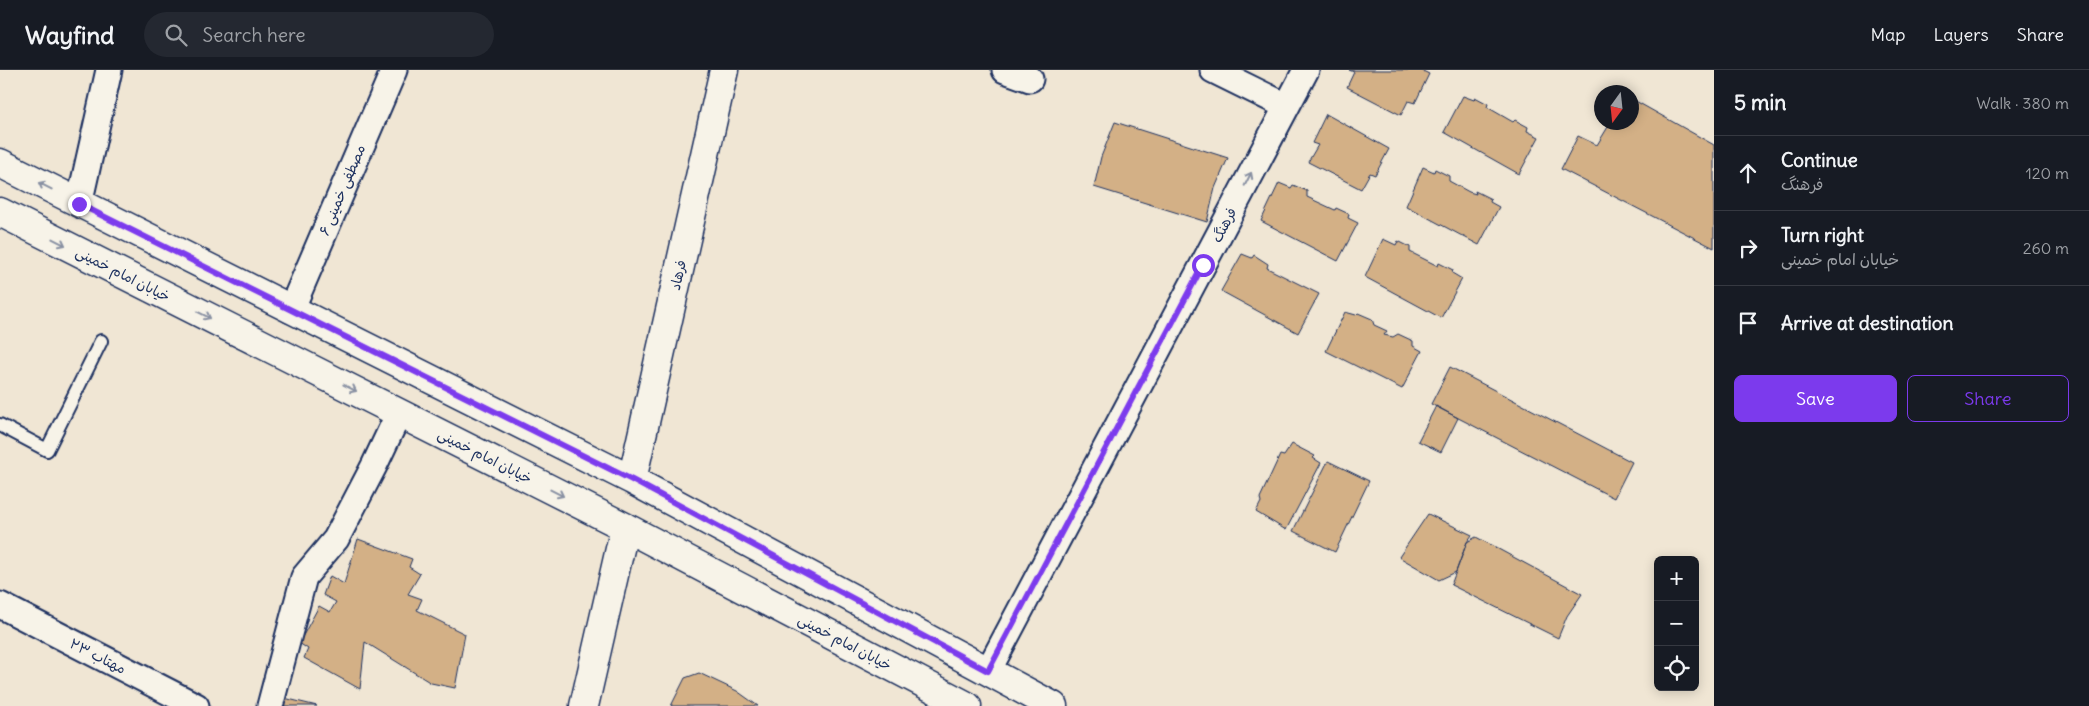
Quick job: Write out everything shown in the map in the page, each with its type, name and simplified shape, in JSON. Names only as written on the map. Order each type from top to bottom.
[{"type":"main road","name":"فرهاد","points":[[632,480],[724,70]]},
{"type":"main road","points":[[0,163],[632,480],[1053,706]]},
{"type":"main road","name":"خیابان امام خمینی","points":[[0,212],[625,527],[967,706]]},
{"type":"main road","points":[[584,706],[625,527]]},
{"type":"street","points":[[79,204],[109,70]]},
{"type":"street","name":"مصطفی خمینی ۶","points":[[291,310],[394,70]]},
{"type":"street","points":[[1005,70],[1030,79]]},
{"type":"street","points":[[1213,70],[1286,106]]},
{"type":"street","name":"فرهنگ","points":[[988,671],[1306,70]]},
{"type":"street","points":[[270,706],[304,578],[336,539],[399,413]]},
{"type":"street","name":"مهتاب ۲۳","points":[[0,605],[196,706]]},
{"type":"lane","points":[[0,426],[47,450],[101,341]]},
{"type":"building","points":[[1349,70],[1421,70],[1429,74],[1415,103],[1408,101],[1401,115],[1347,87],[1354,72]]},
{"type":"building","points":[[1463,96],[1474,100],[1475,97],[1488,104],[1487,107],[1513,122],[1515,120],[1528,127],[1527,131],[1539,137],[1519,174],[1444,132]]},
{"type":"building","points":[[1639,103],[1714,145],[1714,248],[1561,169],[1578,136],[1597,145],[1606,130],[1639,130]]},
{"type":"building","points":[[1326,114],[1389,149],[1375,175],[1370,173],[1361,189],[1308,162],[1318,145],[1312,143]]},
{"type":"building","points":[[1115,122],[1228,158],[1215,188],[1207,222],[1094,187],[1101,157]]},
{"type":"building","points":[[1423,167],[1434,172],[1435,169],[1449,176],[1449,181],[1469,192],[1476,194],[1475,191],[1491,199],[1490,202],[1499,207],[1479,245],[1406,206]]},
{"type":"building","points":[[1279,183],[1291,188],[1293,185],[1307,191],[1307,197],[1335,210],[1336,208],[1349,214],[1348,218],[1358,223],[1338,261],[1261,221]]},
{"type":"building","points":[[1383,239],[1396,245],[1398,241],[1410,247],[1410,252],[1438,266],[1439,263],[1453,270],[1452,273],[1462,279],[1441,318],[1365,277]]},
{"type":"building","points":[[1242,254],[1252,258],[1254,255],[1268,264],[1267,268],[1319,294],[1298,333],[1221,291]]},
{"type":"building","points":[[1345,312],[1356,315],[1358,313],[1372,319],[1374,325],[1387,331],[1384,335],[1393,337],[1398,334],[1413,341],[1413,346],[1422,351],[1402,389],[1326,351]]},
{"type":"building","points":[[1450,367],[1632,462],[1614,498],[1431,404]]},
{"type":"building","points":[[1436,406],[1458,418],[1441,452],[1418,441]]},
{"type":"building","points":[[1292,444],[1315,456],[1313,458],[1321,463],[1286,530],[1256,512],[1261,502],[1260,498],[1280,455],[1284,456]]},
{"type":"building","points":[[1328,461],[1369,481],[1335,552],[1293,531]]},
{"type":"building","points":[[1428,514],[1472,535],[1467,542],[1456,572],[1439,580],[1399,557]]},
{"type":"building","points":[[1476,537],[1582,594],[1567,616],[1558,638],[1451,585],[1467,542]]},
{"type":"building","points":[[358,539],[412,559],[409,567],[420,574],[408,594],[422,599],[417,610],[465,634],[455,688],[431,683],[365,642],[360,689],[304,658],[308,649],[299,643],[319,606],[330,612],[336,602],[323,595],[330,576],[344,584]]},
{"type":"building","points":[[699,673],[737,691],[758,706],[671,706],[685,678]]},
{"type":"building","points":[[284,698],[317,706],[282,706]]},
{"type":"route","points":[[79,204],[632,480],[988,671],[1203,265]]}]
